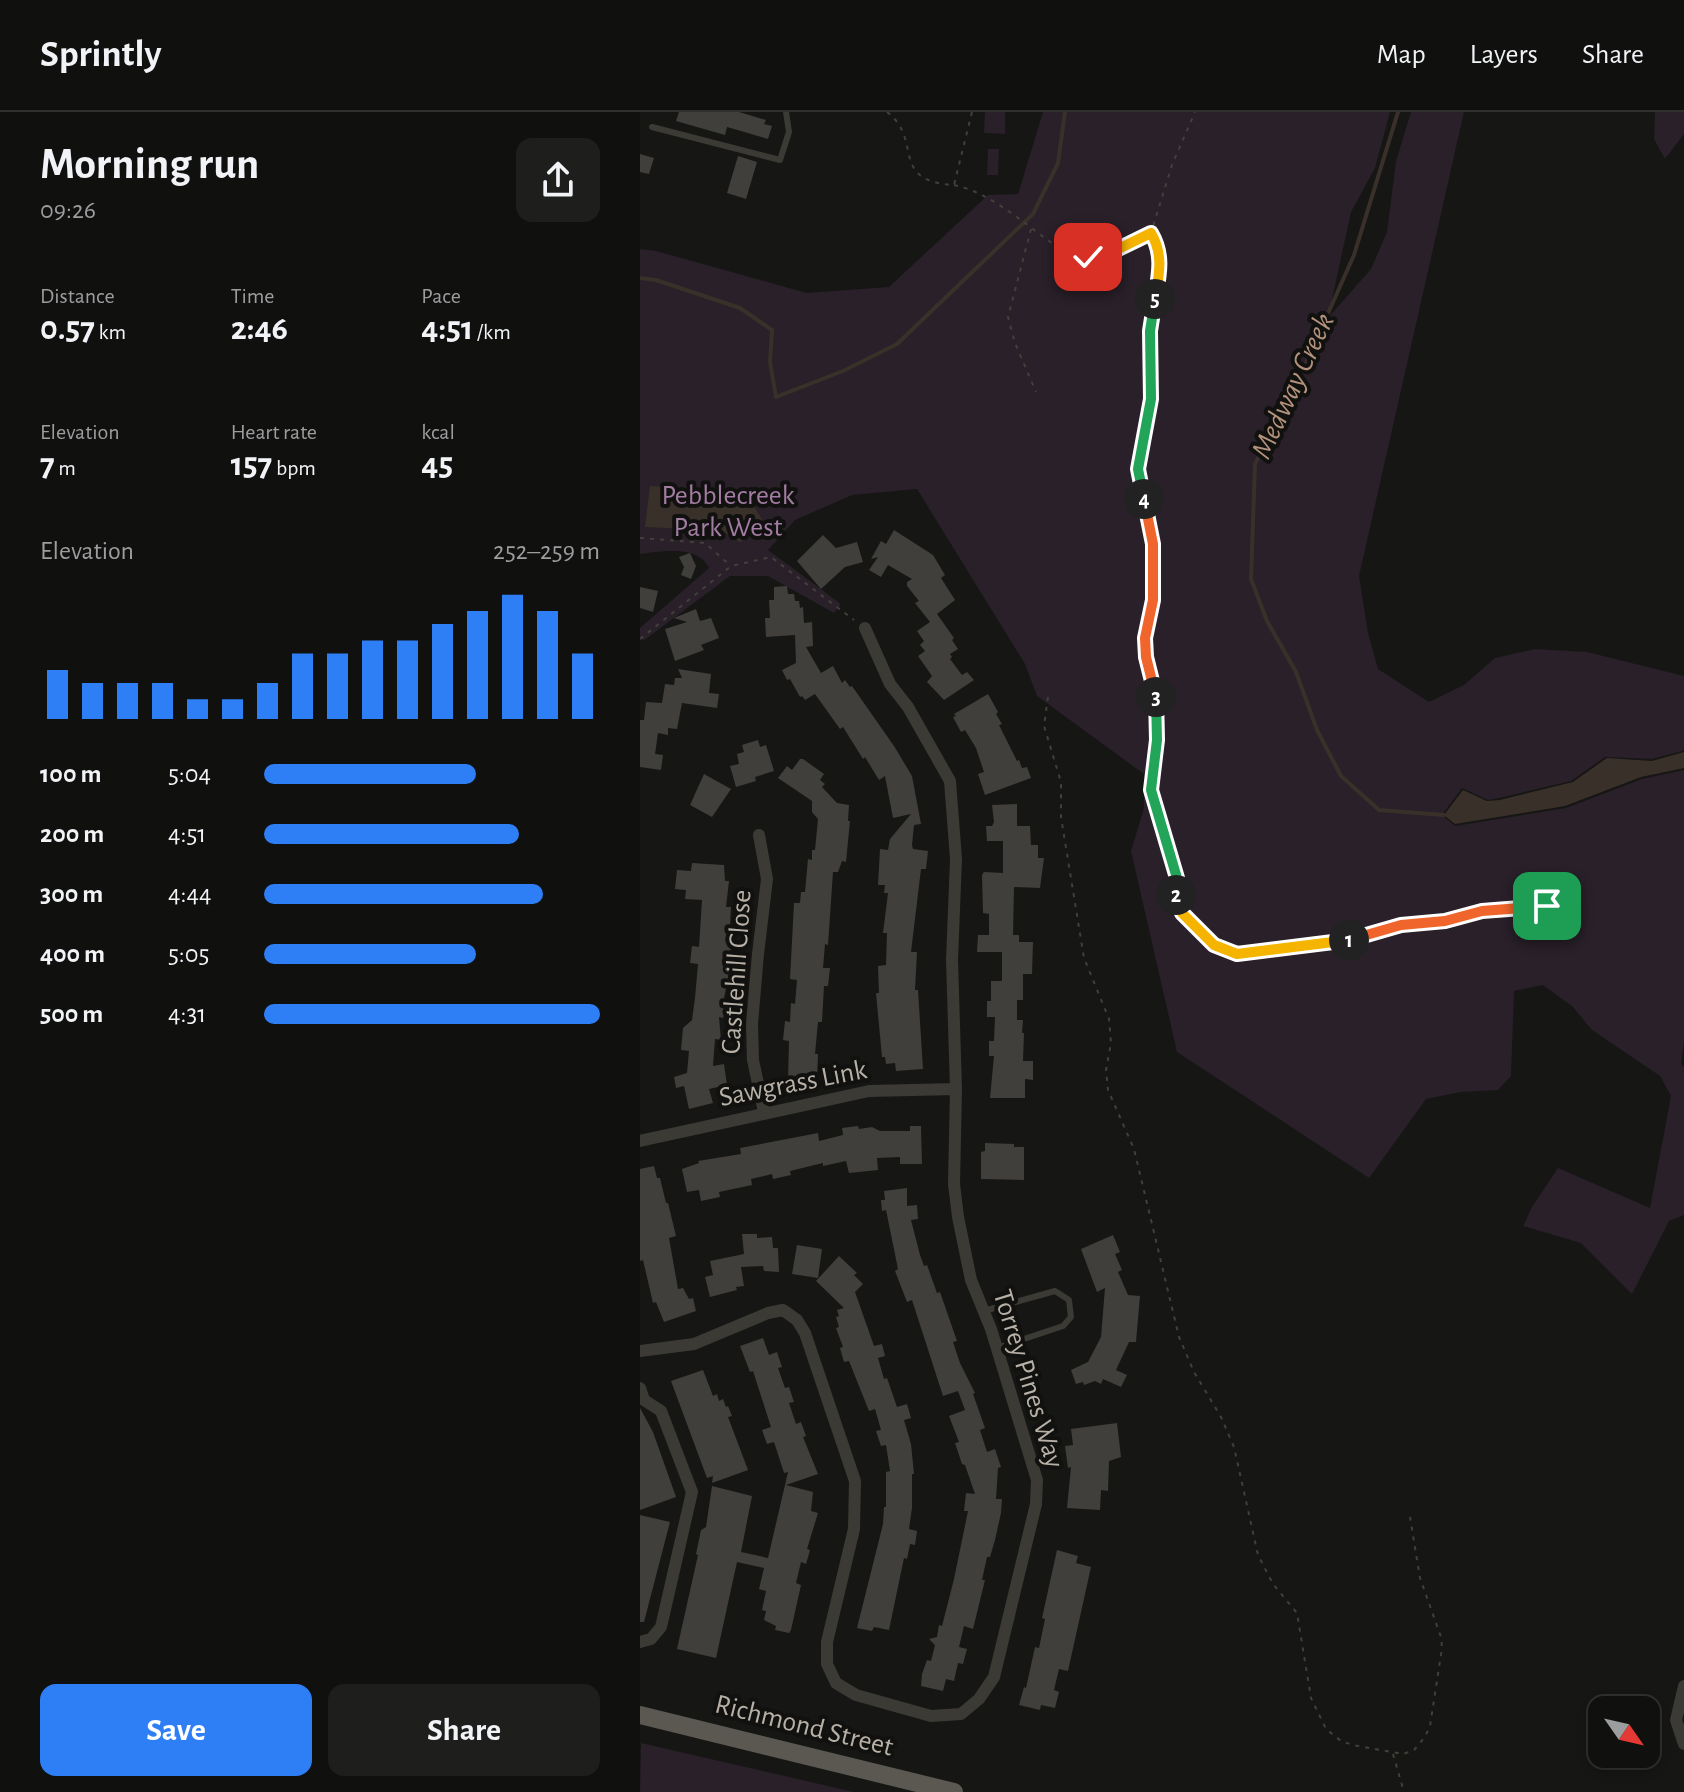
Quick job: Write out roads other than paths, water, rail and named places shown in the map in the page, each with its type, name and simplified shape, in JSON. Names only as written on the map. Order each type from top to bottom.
[{"type":"main road","name":"Richmond Street","points":[[640,1715],[954,1792]]},
{"type":"street","name":"Torrey Pines Way","points":[[640,1351],[694,1344],[768,1313],[783,1310],[797,1320],[805,1333],[855,1481],[854,1529],[827,1642],[827,1664],[836,1683],[856,1695],[931,1716],[961,1714],[979,1699],[994,1677],[1036,1504],[1037,1480],[997,1348],[971,1280],[958,1217],[954,1184],[956,1089],[952,960],[956,859],[950,781],[908,707],[890,684],[865,628]]},
{"type":"street","name":"Castlehill Close","points":[[759,835],[767,879],[758,954],[753,1060],[764,1112]]},
{"type":"street","name":"Sawgrass Link","points":[[640,1141],[869,1091],[956,1089]]},
{"type":"street","points":[[640,1388],[644,1400],[661,1411],[692,1492],[661,1627],[651,1639],[640,1642]]},
{"type":"street","points":[[1684,1686],[1676,1720],[1684,1744]]},
{"type":"lane","points":[[652,127],[780,160],[789,132],[786,112]]},
{"type":"lane","points":[[984,1311],[1055,1291],[1069,1300],[1071,1317],[1063,1326],[997,1348]]},
{"type":"waterway","points":[[640,278],[656,280],[740,308],[772,330],[770,362],[776,397],[843,371],[897,344],[1033,214],[1058,163],[1065,112]]},
{"type":"waterway","name":"Medway Creek","points":[[1398,112],[1354,255],[1293,392],[1255,464],[1251,579],[1267,621],[1296,672],[1317,730],[1341,776],[1379,810],[1444,815]]},
{"type":"park label","name":"Pebblecreek Park West","points":[[728,512]]}]
